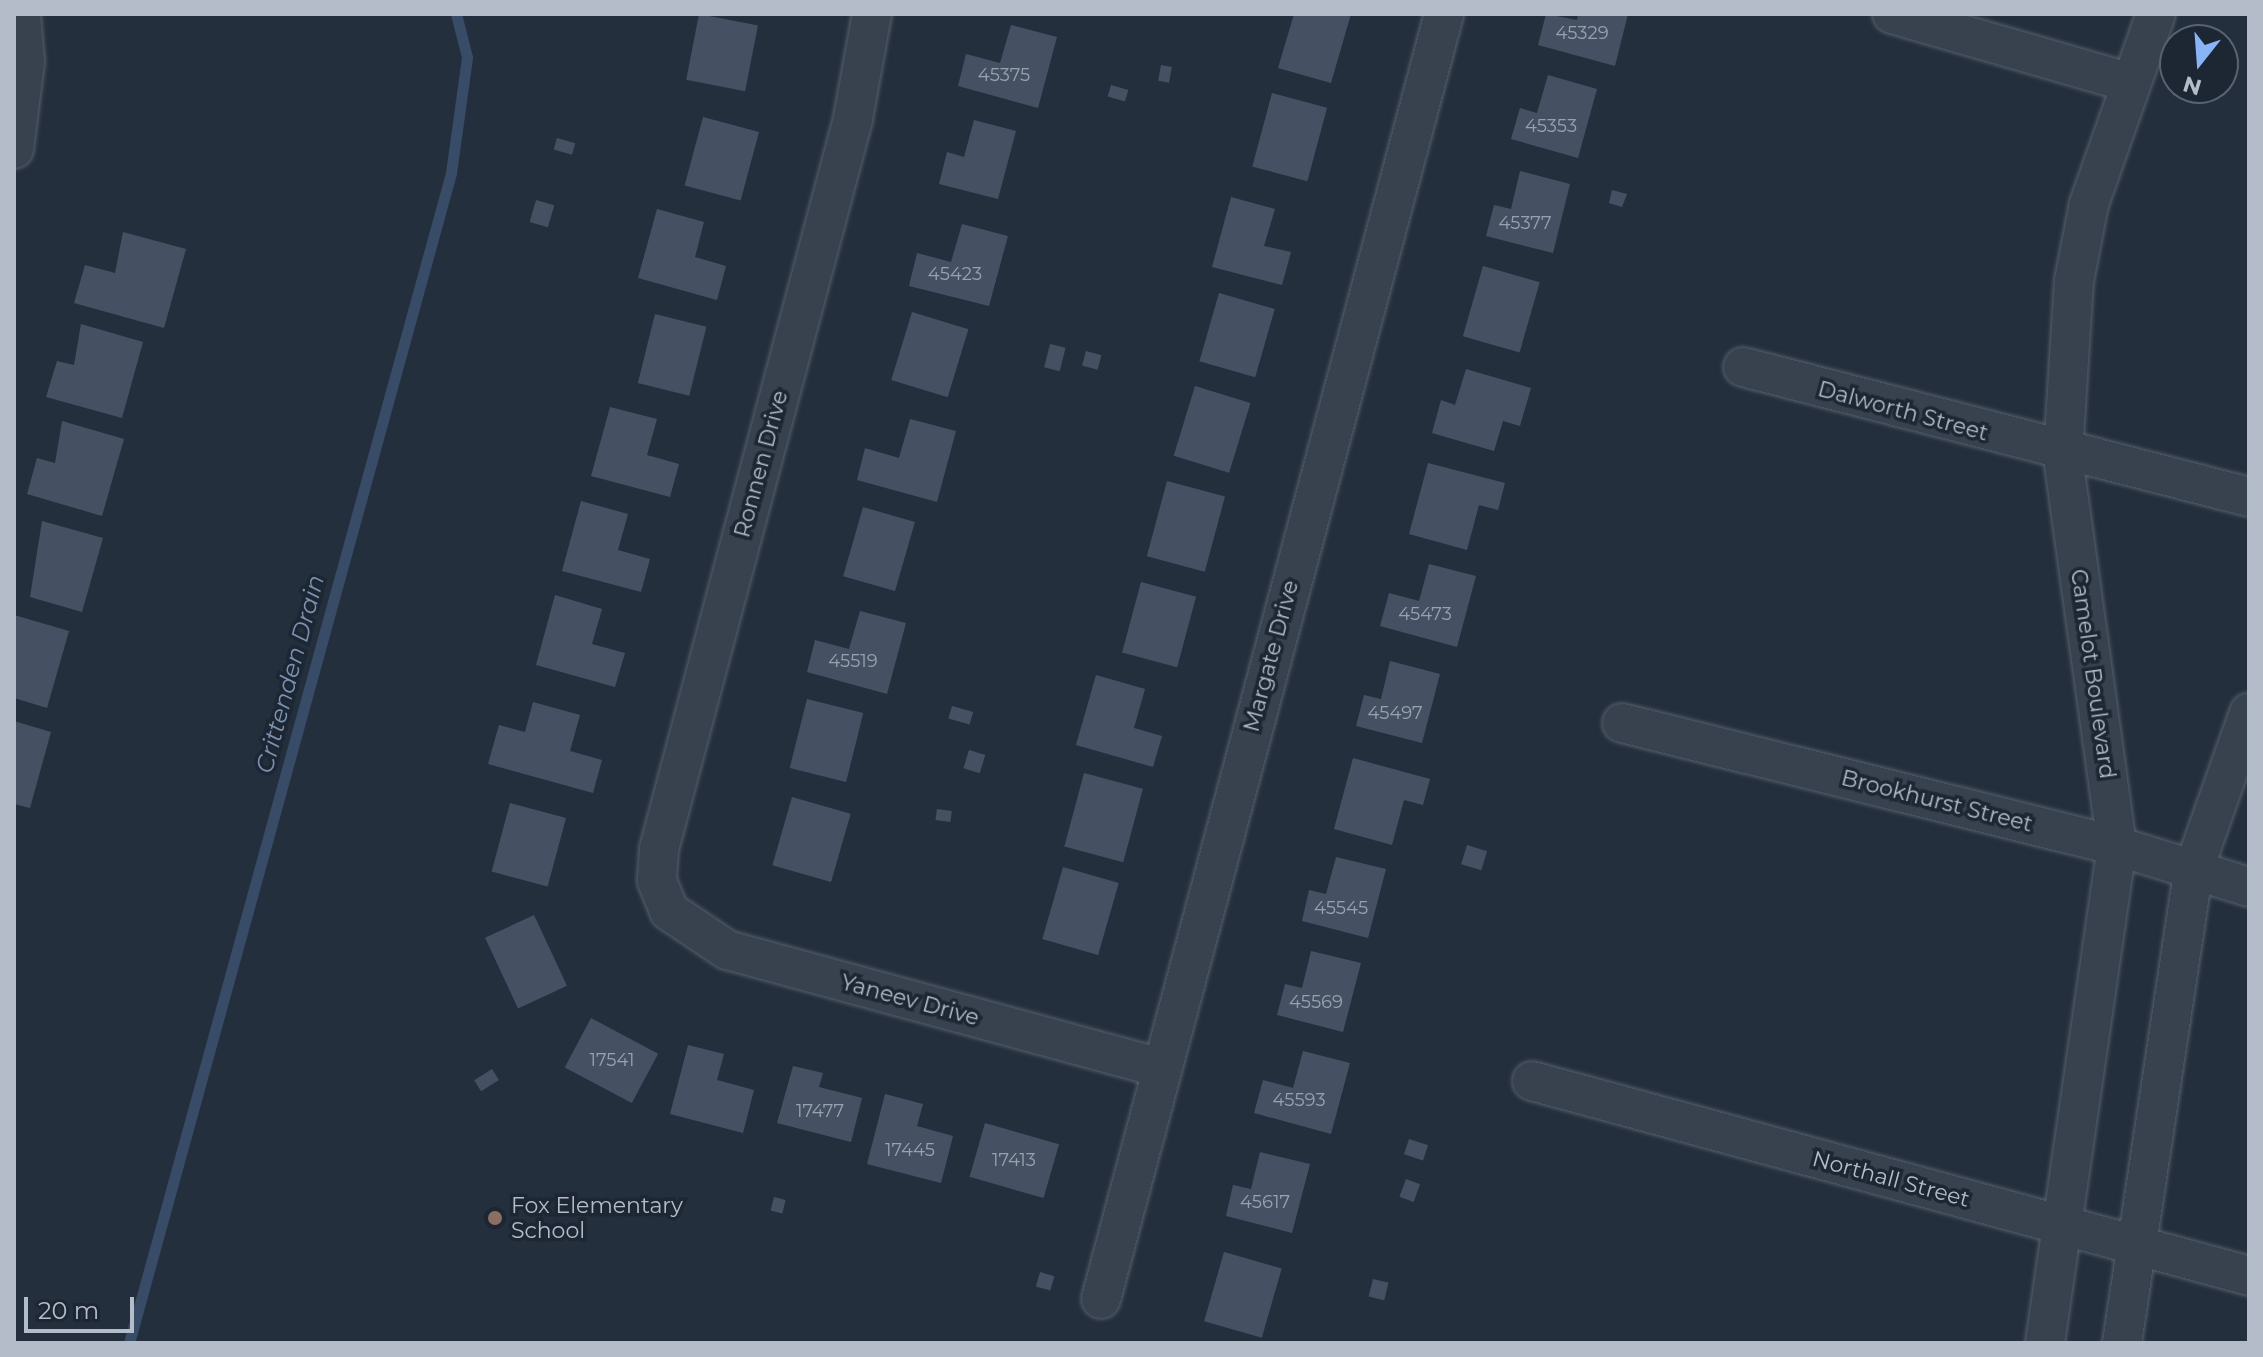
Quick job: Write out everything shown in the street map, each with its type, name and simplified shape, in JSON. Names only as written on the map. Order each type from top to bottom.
[{"type":"street","points":[[14,149],[25,62],[21,14]]},
{"type":"street","name":"Ronnen Drive","points":[[669,911],[657,881],[659,849],[853,119],[872,14]]},
{"type":"street","name":"Margate Drive","points":[[1101,1299],[1444,14]]},
{"type":"street","points":[[1892,14],[2128,82]]},
{"type":"street","name":"Camelot Boulevard","points":[[2045,1343],[2117,846],[2063,455],[2074,281],[2089,204],[2128,82],[2156,14]]},
{"type":"street","name":"Dalworth Street","points":[[1743,367],[2063,455],[2249,497]]},
{"type":"street","points":[[2122,1343],[2193,871],[2249,713]]},
{"type":"street","name":"Brookhurst Street","points":[[1622,723],[2117,846],[2249,887]]},
{"type":"street","name":"Yaneev Drive","points":[[669,911],[727,950],[1161,1068]]},
{"type":"street","name":"Northall Street","points":[[1532,1081],[2134,1249],[2249,1276]]},
{"type":"building","points":[[699,14],[758,25],[745,91],[686,80]]},
{"type":"building","points":[[1294,14],[1351,14],[1331,83],[1278,68]]},
{"type":"building","points":[[1546,14],[1577,20],[1578,14],[1628,14],[1615,66],[1538,45]]},
{"type":"building","points":[[1011,25],[1057,37],[1038,108],[958,86],[966,54],[1000,63]]},
{"type":"building","points":[[1161,65],[1172,67],[1169,83],[1158,81]]},
{"type":"building","points":[[1548,75],[1597,89],[1578,158],[1511,139],[1520,108],[1537,113]]},
{"type":"building","points":[[1111,85],[1128,90],[1125,101],[1108,97]]},
{"type":"building","points":[[1272,93],[1327,108],[1307,181],[1252,166]]},
{"type":"building","points":[[703,117],[759,132],[741,201],[685,186]]},
{"type":"building","points":[[974,120],[1016,131],[998,199],[939,184],[947,152],[964,157]]},
{"type":"building","points":[[557,138],[575,143],[572,155],[554,150]]},
{"type":"building","points":[[1520,171],[1570,184],[1553,253],[1486,236],[1494,205],[1511,209]]},
{"type":"building","points":[[1612,190],[1627,194],[1622,207],[1609,203]]},
{"type":"building","points":[[1231,197],[1275,209],[1264,246],[1291,252],[1282,285],[1212,267]]},
{"type":"building","points":[[536,200],[554,205],[548,227],[530,222]]},
{"type":"building","points":[[657,209],[704,222],[695,257],[726,266],[717,300],[638,278]]},
{"type":"building","points":[[962,224],[1008,236],[989,306],[909,286],[917,253],[951,262]]},
{"type":"building","points":[[123,232],[186,249],[164,328],[74,303],[85,265],[115,273]]},
{"type":"building","points":[[1483,266],[1540,282],[1520,352],[1463,336]]},
{"type":"building","points":[[1219,293],[1275,309],[1255,377],[1199,361]]},
{"type":"building","points":[[912,312],[968,329],[948,397],[891,380]]},
{"type":"building","points":[[655,314],[706,327],[689,396],[638,383]]},
{"type":"building","points":[[81,324],[143,342],[122,418],[46,397],[57,361],[74,365]]},
{"type":"building","points":[[1050,344],[1066,348],[1060,371],[1044,367]]},
{"type":"building","points":[[1086,351],[1101,355],[1098,370],[1082,365]]},
{"type":"building","points":[[1466,369],[1531,388],[1520,426],[1503,421],[1494,451],[1432,433],[1441,400],[1455,405]]},
{"type":"building","points":[[1195,386],[1250,403],[1229,473],[1174,456]]},
{"type":"building","points":[[610,407],[657,419],[647,455],[679,464],[670,497],[591,476]]},
{"type":"building","points":[[910,419],[956,431],[937,502],[857,480],[865,448],[899,458]]},
{"type":"building","points":[[62,421],[124,439],[102,516],[27,494],[37,458],[55,463]]},
{"type":"building","points":[[1428,463],[1505,483],[1498,510],[1479,505],[1467,550],[1409,534]]},
{"type":"building","points":[[1167,481],[1225,497],[1205,572],[1147,556]]},
{"type":"building","points":[[581,501],[628,514],[618,550],[650,559],[641,592],[562,571]]},
{"type":"building","points":[[863,507],[915,522],[895,591],[843,576]]},
{"type":"building","points":[[42,521],[103,538],[82,612],[30,597]]},
{"type":"building","points":[[1429,564],[1476,576],[1457,647],[1380,626],[1389,593],[1419,601]]},
{"type":"building","points":[[1141,582],[1196,597],[1177,667],[1122,653]]},
{"type":"building","points":[[555,595],[602,609],[592,644],[625,653],[615,687],[536,665]]},
{"type":"building","points":[[860,611],[906,623],[887,694],[807,672],[815,640],[849,649]]},
{"type":"building","points":[[14,615],[69,631],[47,708],[14,698]]},
{"type":"building","points":[[1390,661],[1440,674],[1422,743],[1356,726],[1364,695],[1381,699]]},
{"type":"building","points":[[1096,675],[1145,689],[1134,728],[1162,736],[1153,767],[1076,745]]},
{"type":"building","points":[[807,699],[863,713],[846,782],[790,768]]},
{"type":"building","points":[[533,702],[580,715],[570,751],[602,760],[593,793],[488,764],[499,725],[525,732]]},
{"type":"building","points":[[952,706],[973,712],[970,725],[948,718]]},
{"type":"building","points":[[14,721],[51,732],[30,808],[14,804]]},
{"type":"building","points":[[969,750],[985,755],[980,773],[963,768]]},
{"type":"building","points":[[1353,758],[1430,779],[1423,805],[1404,800],[1392,845],[1334,829]]},
{"type":"building","points":[[1084,773],[1143,789],[1123,862],[1064,846]]},
{"type":"building","points":[[792,797],[851,814],[831,882],[772,865]]},
{"type":"building","points":[[510,803],[566,818],[548,887],[492,872]]},
{"type":"building","points":[[937,809],[952,811],[950,822],[935,820]]},
{"type":"building","points":[[1467,845],[1487,851],[1481,870],[1461,864]]},
{"type":"building","points":[[1336,857],[1386,869],[1368,938],[1302,921],[1309,890],[1326,894]]},
{"type":"building","points":[[1063,867],[1119,883],[1098,955],[1042,939]]},
{"type":"building","points":[[534,915],[567,986],[518,1009],[485,938]]},
{"type":"building","points":[[1311,951],[1361,963],[1343,1032],[1277,1015],[1285,984],[1302,988]]},
{"type":"building","points":[[591,1018],[658,1054],[632,1103],[565,1067]]},
{"type":"building","points":[[688,1045],[724,1054],[717,1080],[754,1090],[743,1133],[670,1114]]},
{"type":"building","points":[[1303,1051],[1350,1063],[1331,1134],[1254,1113],[1263,1080],[1293,1088]]},
{"type":"building","points":[[793,1066],[823,1073],[819,1087],[862,1098],[851,1142],[777,1123]]},
{"type":"building","points":[[492,1069],[499,1080],[481,1091],[474,1080]]},
{"type":"building","points":[[885,1094],[923,1104],[917,1126],[953,1136],[941,1183],[867,1164]]},
{"type":"building","points":[[985,1123],[1059,1144],[1044,1198],[970,1177]]},
{"type":"building","points":[[1409,1139],[1428,1145],[1423,1160],[1404,1154]]},
{"type":"building","points":[[1260,1152],[1310,1164],[1292,1233],[1226,1216],[1233,1185],[1251,1189]]},
{"type":"building","points":[[1406,1179],[1420,1184],[1414,1202],[1400,1197]]},
{"type":"building","points":[[774,1197],[786,1200],[782,1213],[771,1211]]},
{"type":"building","points":[[1224,1252],[1282,1269],[1262,1338],[1204,1321]]},
{"type":"building","points":[[1040,1272],[1054,1276],[1050,1291],[1036,1286]]},
{"type":"building","points":[[1373,1279],[1389,1283],[1384,1300],[1369,1296]]},
{"type":"waterway","name":"Crittenden Drain","points":[[129,1343],[451,173],[467,57],[456,14]]},
{"type":"place","name":"Fox Elementary School","points":[[495,1218]]}]
